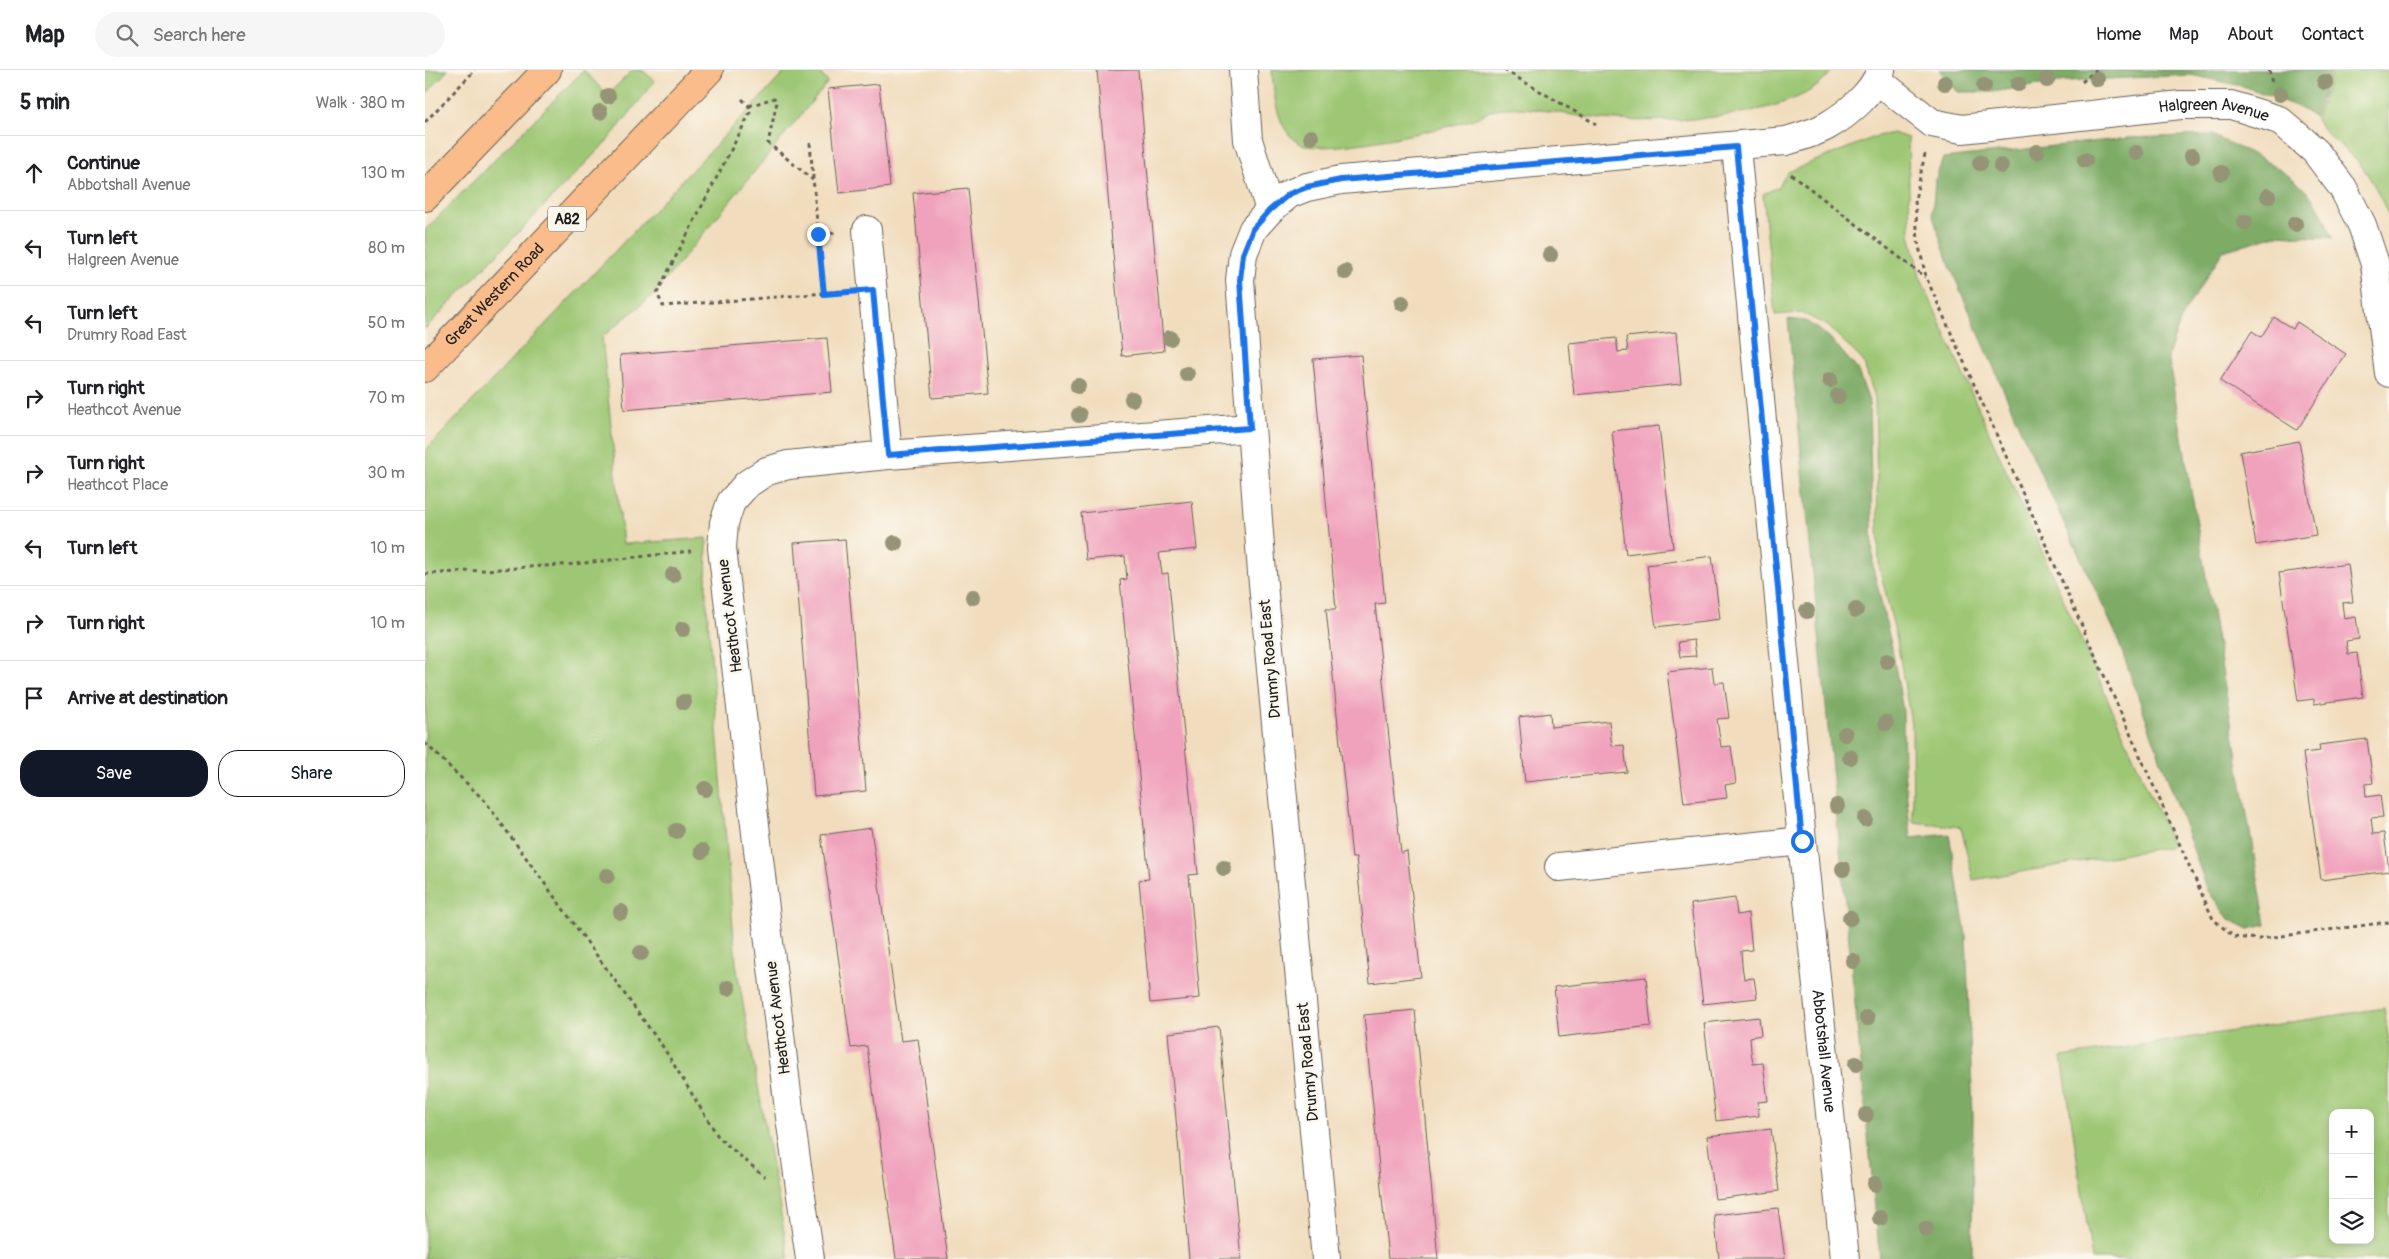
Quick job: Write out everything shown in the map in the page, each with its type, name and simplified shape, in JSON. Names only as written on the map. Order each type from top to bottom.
[{"type":"main road","points":[[425,197],[547,70]]},
{"type":"main road","name":"Great Western Road","points":[[425,368],[709,70]]},
{"type":"street","points":[[1243,70],[1248,140],[1270,210]]},
{"type":"street","name":"Halgreen Avenue","points":[[1270,210],[1289,194],[1307,187],[1341,180],[1736,147],[1786,141],[1827,127],[1858,103],[1879,75],[1932,123],[1962,129],[2181,105],[2231,106],[2279,120],[2315,151],[2343,188],[2362,225],[2375,264],[2389,373]]},
{"type":"street","name":"Abbotshall Avenue","points":[[1736,147],[1802,841],[1845,1259]]},
{"type":"street","name":"Drumry Road East","points":[[1270,210],[1253,229],[1243,254],[1240,280],[1250,428],[1326,1259]]},
{"type":"street","points":[[867,230],[888,455]]},
{"type":"street","name":"Heathcot Avenue","points":[[809,1259],[722,548],[724,523],[731,502],[747,484],[767,471],[788,464],[1250,428]]},
{"type":"street","points":[[1559,867],[1802,841]]},
{"type":"path","points":[[425,122],[475,70]]},
{"type":"path","points":[[1504,70],[1597,124]]},
{"type":"path","points":[[749,106],[773,98],[777,102],[768,143],[813,180]]},
{"type":"path","points":[[742,99],[749,106],[750,113],[657,293],[663,306],[873,290]]},
{"type":"path","points":[[1932,123],[1915,200],[1918,242],[1926,277],[2213,919],[2234,937],[2259,939],[2389,922]]},
{"type":"path","points":[[810,143],[815,205]]},
{"type":"path","points":[[1788,172],[1926,277]]},
{"type":"path","points":[[818,234],[824,294]]},
{"type":"path","points":[[425,574],[575,564],[722,548]]},
{"type":"path","points":[[425,743],[485,802],[663,1047],[719,1138],[803,1208]]},
{"type":"green space","points":[[425,70],[448,70],[425,95]]},
{"type":"green space","points":[[584,70],[607,95],[633,70],[642,70],[655,81],[609,139],[425,329],[425,230]]},
{"type":"green space","points":[[787,70],[817,70],[828,82],[653,295],[602,337],[623,544],[707,538],[706,593],[736,964],[789,1259],[425,1259],[425,451]]},
{"type":"green space","points":[[1272,70],[1832,70],[1816,87],[1791,100],[1726,116],[1656,121],[1626,120],[1590,118],[1530,109],[1503,108],[1462,122],[1415,134],[1359,144],[1314,147],[1301,144],[1293,138],[1281,121],[1275,101]]},
{"type":"green space","points":[[1939,70],[2331,70],[2315,117],[2296,106],[2246,87],[2191,75],[2067,81],[1992,92],[1958,92]]},
{"type":"green space","points":[[2333,70],[2389,70],[2389,217],[2376,188],[2363,168],[2316,120]]},
{"type":"green space","points":[[1893,133],[1908,138],[1910,233],[1920,277],[2173,846],[1973,880],[1961,827],[1913,822],[1912,730],[1897,640],[1879,566],[1875,398],[1863,361],[1828,326],[1802,313],[1775,315],[1763,194],[1778,187],[1788,172],[1877,136]]},
{"type":"green space","points":[[2212,135],[2255,155],[2295,181],[2316,203],[2333,238],[2276,235],[2223,251],[2182,316],[2168,356],[2266,925],[2249,929],[2229,919],[2208,891],[2115,632],[2023,435],[1948,262],[1932,214],[1935,181],[1943,158],[2128,138]]},
{"type":"green space","points":[[1788,319],[1806,321],[1829,337],[1857,369],[1869,401],[1873,567],[1892,648],[1903,711],[1904,770],[1911,838],[1949,834],[1966,935],[1973,1115],[1972,1259],[1880,1259]]},
{"type":"green space","points":[[2384,1008],[2389,1042],[2389,1259],[2092,1259],[2062,1057]]},
{"type":"building","points":[[1097,70],[1138,70],[1164,351],[1122,356]]},
{"type":"building","points":[[879,84],[890,187],[839,193],[828,89]]},
{"type":"building","points":[[968,188],[988,393],[932,398],[913,193]]},
{"type":"building","points":[[2274,317],[2293,329],[2297,322],[2346,354],[2297,430],[2220,381],[2252,331],[2261,337]]},
{"type":"building","points":[[1676,332],[1681,384],[1574,395],[1569,343],[1616,338],[1618,352],[1628,351],[1626,337]]},
{"type":"building","points":[[827,338],[832,392],[624,410],[620,355]]},
{"type":"building","points":[[1361,355],[1385,603],[1375,604],[1401,853],[1407,851],[1421,977],[1370,983],[1356,858],[1352,858],[1326,609],[1336,609],[1313,359]]},
{"type":"building","points":[[1659,426],[1673,548],[1626,554],[1612,431]]},
{"type":"building","points":[[2299,441],[2316,535],[2256,545],[2240,452]]},
{"type":"building","points":[[1192,501],[1197,549],[1159,553],[1162,574],[1168,573],[1198,874],[1189,875],[1200,998],[1150,1003],[1139,880],[1149,879],[1120,580],[1127,579],[1125,556],[1086,560],[1081,513]]},
{"type":"building","points":[[845,539],[866,791],[814,796],[794,543]]},
{"type":"building","points":[[1712,556],[1720,619],[1656,627],[1647,565]]},
{"type":"building","points":[[2348,564],[2353,602],[2342,603],[2344,619],[2356,617],[2359,639],[2346,641],[2348,654],[2357,653],[2363,697],[2314,704],[2314,699],[2298,701],[2279,573]]},
{"type":"building","points":[[1694,640],[1696,656],[1680,657],[1678,642]]},
{"type":"building","points":[[1712,667],[1714,683],[1724,682],[1729,718],[1717,719],[1721,747],[1731,746],[1736,783],[1725,785],[1727,798],[1684,803],[1667,672]]},
{"type":"building","points":[[1550,713],[1551,727],[1609,721],[1612,746],[1624,745],[1627,772],[1525,782],[1519,717]]},
{"type":"building","points":[[2367,739],[2373,783],[2365,784],[2366,797],[2380,795],[2383,817],[2371,818],[2373,834],[2384,833],[2389,871],[2321,880],[2303,753],[2320,751],[2319,745]]},
{"type":"building","points":[[871,828],[901,1041],[918,1039],[948,1259],[896,1259],[867,1046],[851,1048],[821,835]]},
{"type":"building","points":[[1735,898],[1737,915],[1748,913],[1752,950],[1741,951],[1742,965],[1744,979],[1754,978],[1757,998],[1703,1004],[1691,904]]},
{"type":"building","points":[[1646,977],[1651,1026],[1559,1037],[1554,987]]},
{"type":"building","points":[[1415,1010],[1438,1259],[1388,1259],[1364,1015]]},
{"type":"building","points":[[1759,1017],[1761,1035],[1750,1037],[1751,1051],[1753,1064],[1763,1063],[1768,1101],[1758,1102],[1759,1116],[1716,1121],[1704,1023]]},
{"type":"building","points":[[1219,1027],[1241,1259],[1189,1259],[1168,1033]]},
{"type":"building","points":[[1771,1129],[1779,1191],[1715,1199],[1707,1136]]},
{"type":"building","points":[[1778,1208],[1785,1259],[1719,1259],[1714,1215]]},
{"type":"route","points":[[818,234],[824,294],[873,290],[888,455],[1250,428],[1242,330],[1240,280],[1243,254],[1253,229],[1270,210],[1289,194],[1307,187],[1341,180],[1736,147],[1802,841]]}]
